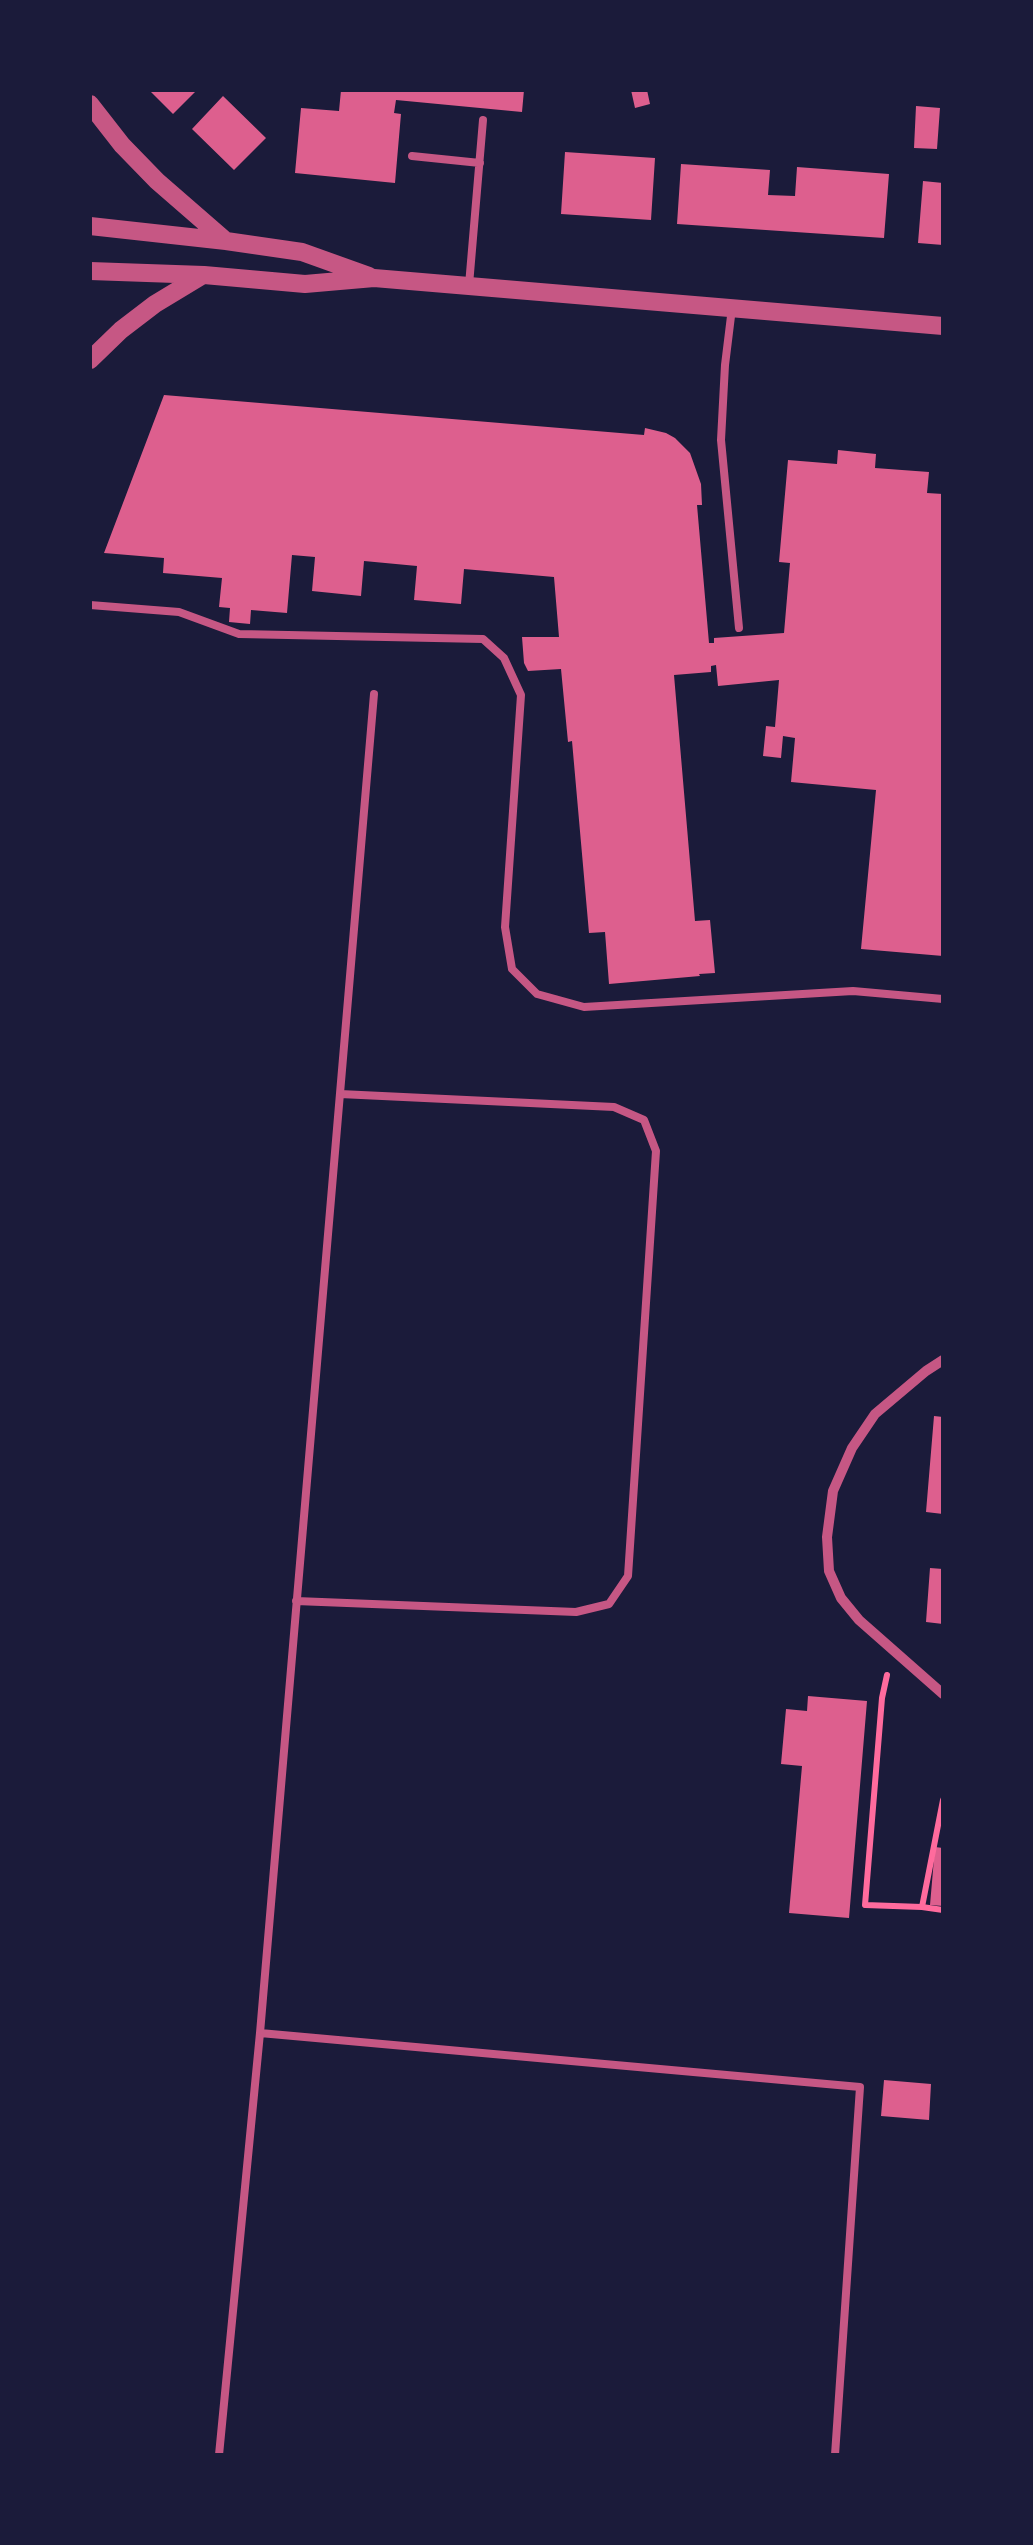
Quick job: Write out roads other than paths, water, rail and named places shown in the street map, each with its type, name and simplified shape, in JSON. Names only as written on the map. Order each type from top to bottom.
[{"type":"street","points":[[90,104],[158,182],[226,241]]},
{"type":"street","points":[[90,226],[302,252],[374,278]]},
{"type":"street","points":[[90,271],[305,284],[374,278],[943,326]]},
{"type":"street","points":[[90,360],[155,304],[204,275]]},
{"type":"street","points":[[943,1360],[875,1414],[852,1448],[833,1490],[827,1537],[828,1571],[841,1598],[859,1620],[943,1694]]},
{"type":"lane","points":[[469,286],[484,120]]},
{"type":"lane","points":[[412,156],[480,163]]},
{"type":"lane","points":[[732,308],[722,440],[738,628]]},
{"type":"lane","points":[[90,604],[179,612],[239,634],[482,639],[494,648],[504,658],[521,695],[505,927],[512,968],[537,994],[584,1007],[853,991],[943,998]]},
{"type":"lane","points":[[219,2455],[260,2034],[374,694]]},
{"type":"lane","points":[[296,1601],[576,1612],[609,1604],[628,1576],[656,1151],[644,1120],[614,1107],[340,1094]]},
{"type":"lane","points":[[260,2034],[860,2087],[835,2455]]}]
